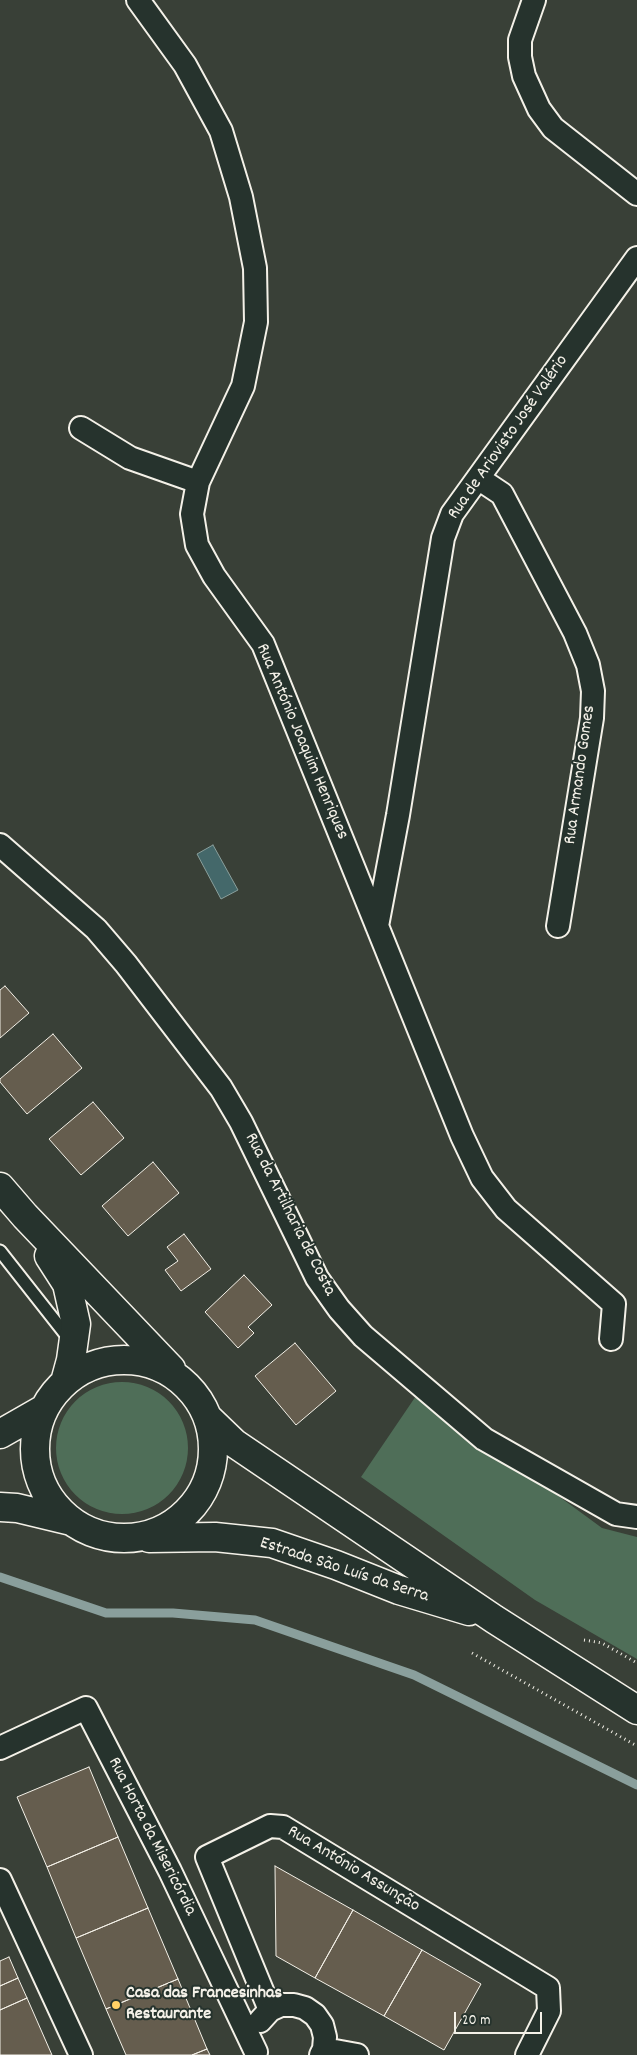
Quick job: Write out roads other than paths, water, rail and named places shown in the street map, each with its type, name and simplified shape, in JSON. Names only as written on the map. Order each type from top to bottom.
[{"type":"main road","points":[[0,1187],[25,1216],[195,1394],[208,1418],[213,1446],[210,1473],[202,1491],[185,1514],[161,1530],[132,1538],[101,1535],[71,1521],[17,1508],[0,1507]]},
{"type":"main road","points":[[25,1216],[66,1284],[76,1324],[71,1360],[65,1382]]},
{"type":"main road","points":[[71,1521],[47,1495],[35,1462],[34,1443],[44,1409],[65,1382],[93,1365],[117,1360],[148,1362],[174,1374],[195,1394]]},
{"type":"main road","points":[[0,1434],[44,1409]]},
{"type":"main road","name":"Estrada São Luís da Serra","points":[[208,1418],[234,1444],[494,1619],[637,1710]]},
{"type":"main road","name":"Estrada São Luís da Serra","points":[[132,1538],[216,1536],[272,1543],[336,1565],[399,1590],[494,1619]]},
{"type":"street","name":"Rua António Joaquim Henriques","points":[[138,0],[185,65],[221,131],[242,198],[255,268],[256,322],[244,386],[198,482],[192,514],[197,545],[214,576],[263,644],[462,1136],[482,1178],[506,1208],[614,1304],[612,1339]]},
{"type":"street","points":[[534,0],[520,40],[520,58],[524,76],[539,110],[553,128],[637,194]]},
{"type":"street","name":"Rua de Ariovisto José Valério","points":[[377,926],[398,815],[443,538],[452,514],[637,258]]},
{"type":"street","points":[[81,428],[130,458],[198,482]]},
{"type":"street","name":"Rua Armando Gomes","points":[[478,478],[502,494],[575,633],[588,665],[593,691],[592,718],[558,926]]},
{"type":"street","name":"Rua da Artilharia de Costa","points":[[0,845],[96,930],[126,964],[221,1088],[241,1122],[318,1278],[339,1309],[363,1336],[484,1438],[616,1514],[637,1516]]},
{"type":"street","name":"Rua Horta da Misericórdia","points":[[0,1748],[86,1708],[170,1871],[257,2053]]},
{"type":"street","name":"Rua António Assunção","points":[[270,2010],[208,1857],[270,1826],[283,1827],[548,1988],[549,2011],[527,2055]]},
{"type":"street","points":[[0,1880],[81,2055]]},
{"type":"street","points":[[270,2010],[282,2005],[306,2008],[315,2015],[322,2025],[325,2037],[322,2052],[357,2055]]},
{"type":"street","name":"Rua Horta da Misericórdia","points":[[257,2053],[254,2041],[256,2030],[261,2019],[270,2010]]},
{"type":"lane","points":[[0,1251],[73,1344]]},
{"type":"lane","points":[[0,1266],[16,1272]]},
{"type":"water","points":[[213,845],[238,890],[221,899],[197,854]]},
{"type":"waterway","points":[[0,1577],[106,1613],[173,1613],[255,1620],[414,1675],[637,1785]]},
{"type":"place","name":"Casa das Francesinhas Restaurante","points":[[116,2005]]}]
